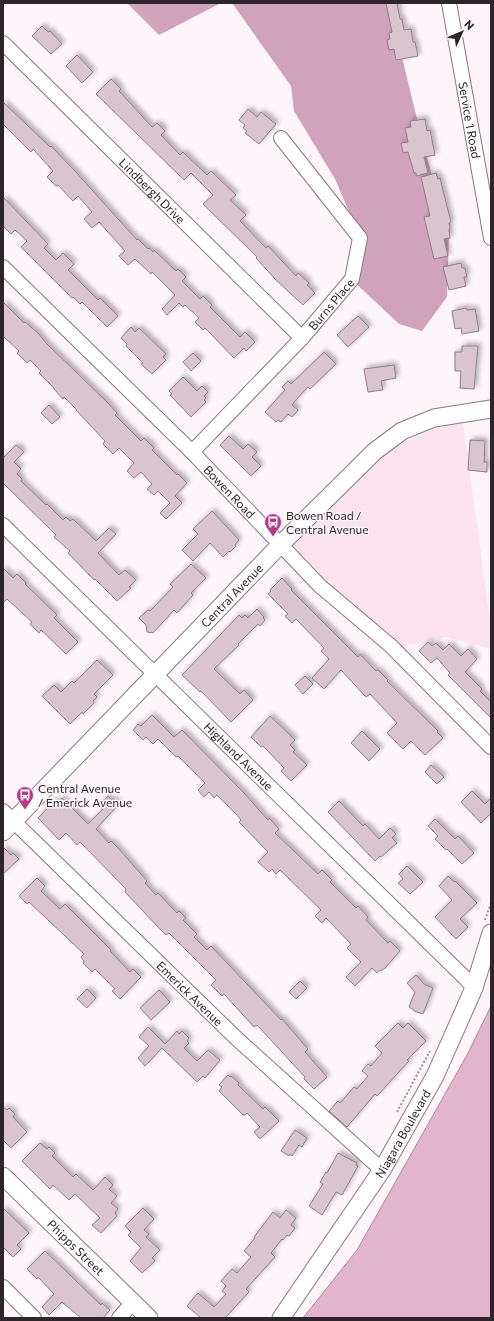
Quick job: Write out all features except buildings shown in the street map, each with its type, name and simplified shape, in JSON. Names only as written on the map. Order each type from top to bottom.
[{"type":"main road","name":"Central Avenue","points":[[6,821],[155,676],[280,545],[375,451],[402,431],[434,418],[491,409]]},
{"type":"main road","name":"Niagara Boulevard","points":[[281,1318],[382,1170],[435,1076],[474,988],[488,928]]},
{"type":"main road","name":"Phipps Street","points":[[3,1176],[149,1318]]},
{"type":"street","name":"Service 1 Road","points":[[449,3],[491,238]]},
{"type":"street","name":"Lindbergh Drive","points":[[3,43],[302,338]]},
{"type":"street","name":"Burns Place","points":[[192,452],[302,338],[352,279],[360,238],[282,138]]},
{"type":"street","name":"Bowen Road","points":[[3,268],[192,452],[320,586],[391,646],[491,747]]},
{"type":"street","name":"Highland Avenue","points":[[3,525],[155,676],[407,920],[474,988]]},
{"type":"street","name":"Emerick Avenue","points":[[6,821],[235,1037],[382,1170]]},
{"type":"street","points":[[3,1287],[34,1318]]},
{"type":"street","points":[[119,1318],[133,1302]]},
{"type":"path","points":[[488,928],[491,903]]},
{"type":"path","points":[[397,1113],[433,1045]]},
{"type":"shaded area","points":[[127,3],[221,3],[159,35]]},
{"type":"shaded area","points":[[232,3],[386,3],[402,57],[424,148],[449,233],[447,297],[422,331],[399,324],[351,279],[360,237],[335,179],[294,111],[291,86]]},
{"type":"shaded area","points":[[463,422],[491,628],[491,649],[447,637],[393,648],[289,542],[393,448],[429,431]]},
{"type":"shaded area","points":[[491,1006],[491,1318],[303,1318],[357,1250],[467,1055]]},
{"type":"place","name":"Bowen Road / Central Avenue","points":[[273,537]]},
{"type":"place","name":"Central Avenue / Emerick Avenue","points":[[25,810]]}]
